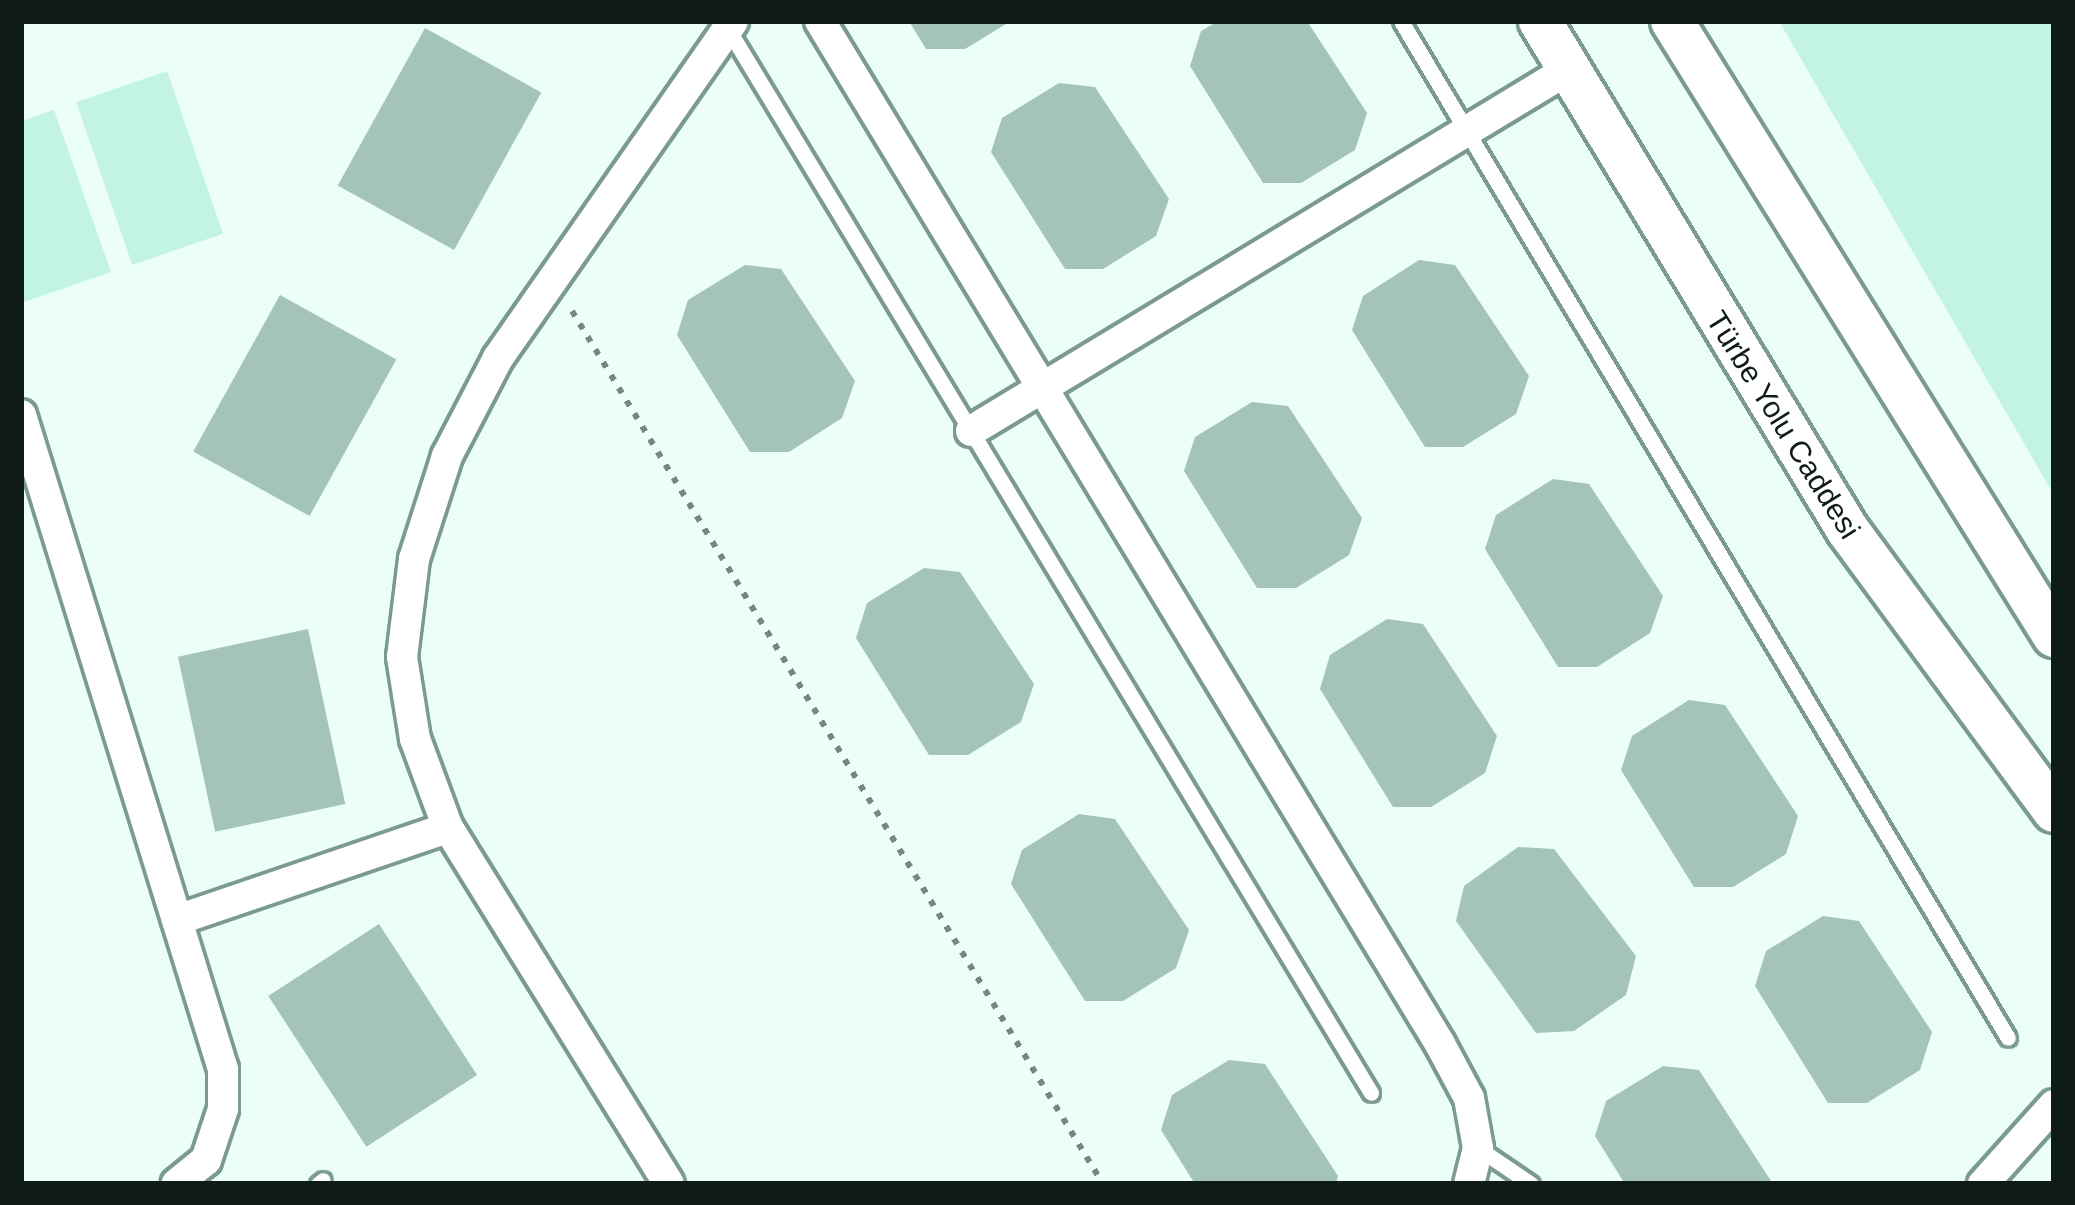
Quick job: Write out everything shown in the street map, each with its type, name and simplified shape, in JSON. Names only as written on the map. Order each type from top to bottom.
[{"type":"street","points":[[820,21],[1440,1045],[1469,1098],[1478,1148],[1469,1184]]},
{"type":"street","name":"Türbe Yolu Caddesi","points":[[1540,21],[1566,71],[1847,529],[2054,811]]},
{"type":"street","points":[[1672,21],[2054,636]]},
{"type":"street","points":[[669,1184],[448,828],[415,739],[402,657],[414,559],[447,456],[551,277],[730,25]]},
{"type":"street","points":[[970,431],[1566,71]]},
{"type":"street","points":[[21,415],[224,1069],[224,1109],[206,1160],[176,1184]]},
{"type":"street","points":[[178,920],[448,828]]},
{"type":"street","points":[[1983,1184],[2054,1106]]},
{"type":"lane","points":[[1401,21],[2008,1038]]},
{"type":"lane","points":[[730,25],[1371,1093]]},
{"type":"lane","points":[[1478,1148],[1531,1184]]},
{"type":"path","points":[[551,277],[1103,1184]]},
{"type":"green space","points":[[1779,21],[2054,21],[2054,495]]},
{"type":"green space","points":[[167,71],[223,234],[132,265],[76,102]]},
{"type":"green space","points":[[54,110],[111,272],[21,303],[21,121]]},
{"type":"building","points":[[909,21],[1011,21],[965,49],[926,49]]},
{"type":"building","points":[[1218,21],[1307,21],[1367,113],[1355,150],[1301,183],[1263,183],[1190,66],[1201,31]]},
{"type":"building","points":[[425,28],[541,92],[454,250],[338,185]]},
{"type":"building","points":[[1059,83],[1095,87],[1169,199],[1156,236],[1103,269],[1065,269],[991,152],[1002,118]]},
{"type":"building","points":[[1419,260],[1455,265],[1529,376],[1516,414],[1463,447],[1425,447],[1352,330],[1363,296]]},
{"type":"building","points":[[745,265],[781,269],[855,381],[842,418],[789,452],[750,452],[677,335],[688,300]]},
{"type":"building","points":[[280,295],[396,359],[310,516],[193,452]]},
{"type":"building","points":[[1252,402],[1288,406],[1362,518],[1349,555],[1296,588],[1257,588],[1184,471],[1195,437]]},
{"type":"building","points":[[1553,479],[1589,484],[1663,596],[1650,633],[1597,667],[1558,667],[1485,549],[1496,515]]},
{"type":"building","points":[[924,568],[960,572],[1034,684],[1021,722],[968,755],[929,755],[856,638],[867,603]]},
{"type":"building","points":[[1387,619],[1423,624],[1497,736],[1485,773],[1431,807],[1393,807],[1320,689],[1330,655]]},
{"type":"building","points":[[308,629],[345,804],[215,832],[178,657]]},
{"type":"building","points":[[1689,700],[1725,705],[1798,816],[1786,854],[1733,887],[1694,887],[1621,770],[1632,736]]},
{"type":"building","points":[[1079,814],[1115,819],[1189,930],[1176,968],[1123,1001],[1085,1001],[1011,884],[1022,850]]},
{"type":"building","points":[[1518,847],[1554,849],[1636,956],[1626,995],[1574,1031],[1536,1033],[1456,921],[1464,886]]},
{"type":"building","points":[[1823,916],[1859,921],[1932,1032],[1920,1070],[1867,1103],[1828,1103],[1755,986],[1766,951]]},
{"type":"building","points":[[379,924],[477,1075],[366,1147],[268,996]]},
{"type":"building","points":[[1229,1060],[1265,1064],[1338,1176],[1336,1184],[1195,1184],[1161,1130],[1172,1095]]},
{"type":"building","points":[[1663,1066],[1699,1070],[1773,1184],[1625,1184],[1595,1136],[1606,1101]]}]
